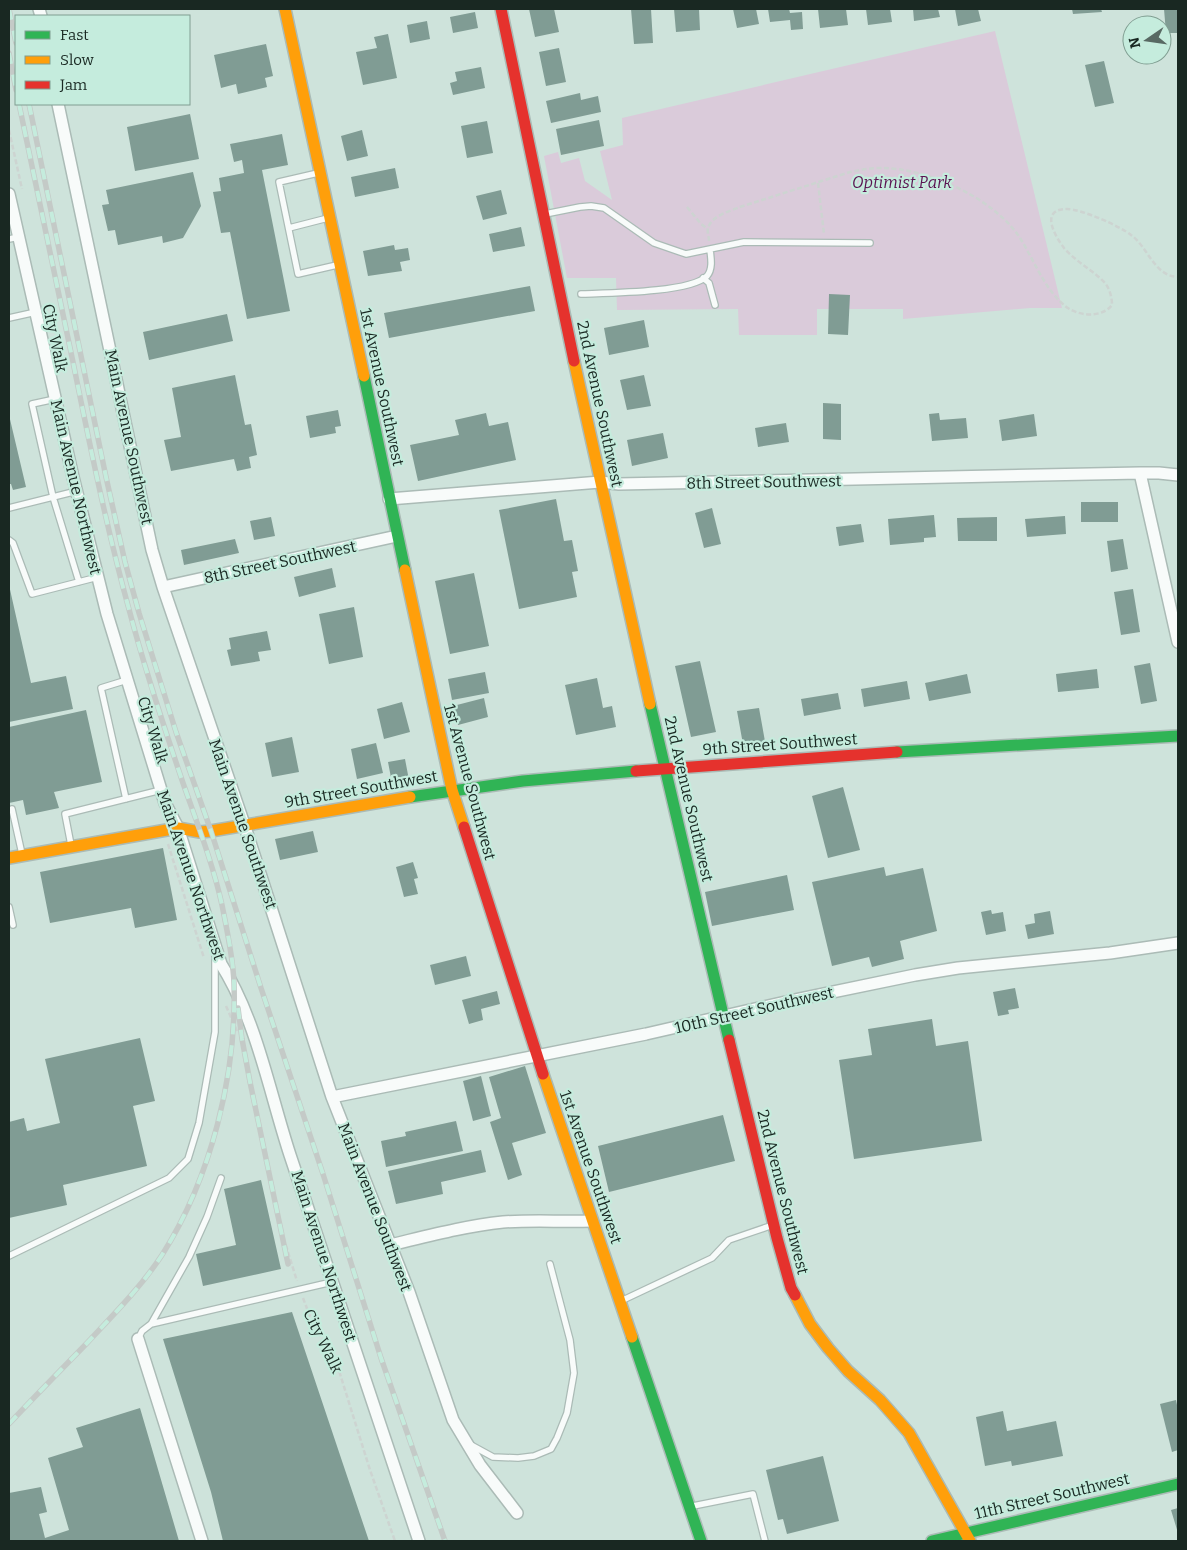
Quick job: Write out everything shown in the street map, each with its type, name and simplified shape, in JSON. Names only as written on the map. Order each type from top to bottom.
[{"type":"main road","name":"1st Avenue Southwest","points":[[288,9],[320,173],[452,790],[536,1056],[701,1541]]},
{"type":"main road","name":"2nd Avenue Southwest","points":[[501,9],[600,482],[723,1016],[773,1225],[791,1288],[810,1324],[828,1348],[848,1371],[880,1400],[909,1433],[968,1537]]},
{"type":"main road","name":"9th Street Southwest","points":[[9,858],[178,828],[200,832],[245,826],[452,790],[523,781],[666,768],[919,750],[1178,736]]},
{"type":"main road","name":"11th Street Southwest","points":[[932,1541],[968,1537],[1178,1484]]},
{"type":"street","name":"Main Avenue Southwest","points":[[58,105],[152,550],[163,587],[245,826],[332,1097],[409,1292],[453,1420],[480,1465],[517,1513]]},
{"type":"street","name":"Main Avenue Northwest","points":[[9,194],[14,238],[36,312],[98,577],[127,680],[165,803],[178,828],[221,964],[234,983],[253,1032],[280,1123],[332,1282],[420,1541]]},
{"type":"street","name":"8th Street Southwest","points":[[389,500],[600,482],[619,484],[1140,473],[1178,475]]},
{"type":"street","points":[[1140,473],[1178,642]]},
{"type":"street","name":"8th Street Southwest","points":[[163,587],[397,536]]},
{"type":"street","name":"10th Street Southwest","points":[[332,1097],[646,1034],[799,999],[958,968],[1101,954],[1178,943]]},
{"type":"street","points":[[390,1245],[484,1224],[592,1221]]},
{"type":"street","points":[[138,1339],[202,1541]]},
{"type":"lane","points":[[320,173],[279,182],[298,274],[340,265]]},
{"type":"lane","points":[[543,214],[580,206],[604,208],[654,243],[686,254],[744,242],[870,242]]},
{"type":"lane","points":[[289,228],[330,218]]},
{"type":"lane","points":[[581,294],[645,292],[672,288],[703,278],[707,276],[711,266],[710,250]]},
{"type":"lane","points":[[703,278],[709,283],[715,305]]},
{"type":"lane","points":[[9,318],[36,312]]},
{"type":"lane","points":[[55,399],[32,404],[53,497],[79,582]]},
{"type":"lane","points":[[9,508],[77,491]]},
{"type":"lane","points":[[9,540],[13,543],[32,594],[98,577]]},
{"type":"lane","points":[[126,799],[101,688],[127,680]]},
{"type":"lane","points":[[71,847],[65,814],[161,790]]},
{"type":"lane","points":[[12,809],[22,856]]},
{"type":"lane","points":[[9,907],[13,925]]},
{"type":"lane","points":[[9,1256],[169,1178],[188,1160],[199,1123],[215,1032],[215,946]]},
{"type":"lane","points":[[138,1339],[142,1331],[151,1324],[189,1256],[207,1218],[221,1178]]},
{"type":"lane","points":[[619,1301],[712,1258],[730,1240],[773,1225]]},
{"type":"lane","points":[[467,1443],[493,1457],[518,1458],[534,1456],[550,1449],[557,1438],[567,1413],[574,1373],[570,1340],[550,1264]]},
{"type":"lane","points":[[151,1324],[332,1282]]},
{"type":"lane","points":[[688,1507],[753,1494],[765,1541]]},
{"type":"path","points":[[9,130],[23,195]]},
{"type":"path","points":[[710,250],[708,229],[714,220],[724,214],[740,207],[850,172],[868,168],[882,168],[920,175],[955,187],[972,196],[1008,223],[1019,237],[1055,297],[1072,311],[1094,314],[1104,311],[1112,305],[1112,298],[1106,284],[1067,252],[1052,231],[1052,217],[1060,210],[1078,211],[1123,230],[1139,243],[1159,269],[1166,274],[1178,277]]},
{"type":"path","points":[[818,183],[824,242]]},
{"type":"path","points":[[687,207],[701,224],[708,229]]},
{"type":"path","points":[[167,842],[200,948],[206,960]]},
{"type":"path","points":[[216,984],[238,1033]]},
{"type":"path","name":"City Walk","points":[[242,1039],[283,1236],[314,1327],[336,1361],[395,1541]]},
{"type":"green space","name":"Optimist Park","points":[[995,31],[1062,308],[1030,308],[903,319],[903,309],[817,309],[817,335],[739,335],[738,309],[617,310],[616,278],[567,278],[544,156],[558,152],[561,163],[579,158],[585,181],[612,200],[600,151],[623,145],[622,118]]},
{"type":"building","points":[[529,9],[554,9],[559,32],[535,37]]},
{"type":"building","points":[[631,9],[651,9],[653,43],[634,44]]},
{"type":"building","points":[[674,9],[699,9],[700,30],[676,32]]},
{"type":"building","points":[[733,9],[756,9],[759,24],[737,28]]},
{"type":"building","points":[[768,9],[789,9],[790,13],[802,12],[803,29],[791,30],[790,20],[770,22]]},
{"type":"building","points":[[818,9],[846,9],[848,25],[820,28]]},
{"type":"building","points":[[866,9],[890,9],[892,22],[868,25]]},
{"type":"building","points":[[913,9],[938,9],[940,17],[914,21]]},
{"type":"building","points":[[955,9],[978,9],[981,21],[958,26]]},
{"type":"building","points":[[1072,9],[1101,9],[1102,12],[1073,14]]},
{"type":"building","points":[[1164,9],[1178,9],[1178,33],[1172,33],[1172,15],[1164,15]]},
{"type":"building","points":[[475,12],[478,28],[453,33],[450,17]]},
{"type":"building","points":[[427,21],[430,39],[410,43],[407,25]]},
{"type":"building","points":[[388,34],[397,78],[363,85],[356,52],[377,48],[374,37]]},
{"type":"building","points":[[266,44],[273,76],[265,78],[267,87],[238,94],[236,84],[221,88],[214,55]]},
{"type":"building","points":[[559,48],[566,82],[546,86],[539,52]]},
{"type":"building","points":[[1104,61],[1114,103],[1095,107],[1085,65]]},
{"type":"building","points":[[481,67],[485,88],[453,95],[450,83],[457,81],[455,72]]},
{"type":"building","points":[[580,93],[581,100],[598,96],[601,112],[551,123],[546,101]]},
{"type":"building","points":[[190,114],[199,159],[135,171],[127,127]]},
{"type":"building","points":[[599,120],[604,146],[561,155],[556,129]]},
{"type":"building","points":[[487,121],[493,153],[467,158],[461,126]]},
{"type":"building","points":[[362,130],[368,156],[347,161],[341,136]]},
{"type":"building","points":[[282,134],[288,165],[262,170],[290,311],[247,319],[230,232],[221,233],[213,192],[221,191],[219,178],[244,173],[242,160],[234,162],[230,144]]},
{"type":"building","points":[[395,168],[399,188],[355,197],[351,177]]},
{"type":"building","points":[[193,172],[201,206],[183,238],[163,243],[162,236],[118,245],[115,230],[108,231],[102,205],[109,204],[106,190]]},
{"type":"building","points":[[501,190],[507,214],[483,220],[476,196]]},
{"type":"building","points":[[521,227],[525,246],[493,252],[489,234]]},
{"type":"building","points":[[394,245],[395,250],[408,248],[410,260],[400,262],[402,271],[368,276],[363,251]]},
{"type":"building","points":[[530,286],[535,311],[389,338],[384,313]]},
{"type":"building","points":[[829,294],[850,295],[848,335],[828,334]]},
{"type":"building","points":[[227,314],[233,341],[149,360],[143,332]]},
{"type":"building","points":[[644,320],[649,347],[609,355],[604,328]]},
{"type":"building","points":[[235,375],[245,425],[251,424],[257,455],[249,457],[251,468],[237,471],[234,459],[171,471],[164,440],[181,437],[172,388]]},
{"type":"building","points":[[644,375],[651,406],[627,410],[620,380]]},
{"type":"building","points":[[823,403],[841,404],[841,440],[823,439]]},
{"type":"building","points":[[338,410],[341,426],[335,427],[336,433],[310,438],[306,416]]},
{"type":"building","points":[[486,413],[489,426],[508,422],[516,460],[418,481],[410,445],[459,435],[455,420]]},
{"type":"building","points":[[939,413],[940,420],[966,418],[968,438],[932,441],[929,414]]},
{"type":"building","points":[[1034,414],[1037,436],[1002,441],[999,420]]},
{"type":"building","points":[[9,415],[26,487],[13,490],[11,484],[9,484]]},
{"type":"building","points":[[786,423],[789,442],[758,447],[755,428]]},
{"type":"building","points":[[663,433],[668,458],[632,466],[627,440]]},
{"type":"building","points":[[556,499],[564,541],[572,540],[578,571],[572,572],[577,597],[519,609],[499,510]]},
{"type":"building","points":[[1081,502],[1118,502],[1118,522],[1081,522]]},
{"type":"building","points":[[712,508],[721,544],[704,548],[695,513]]},
{"type":"building","points":[[934,515],[936,537],[924,538],[924,542],[890,545],[888,519]]},
{"type":"building","points":[[1065,516],[1066,534],[1027,537],[1025,519]]},
{"type":"building","points":[[271,517],[275,536],[254,540],[250,521]]},
{"type":"building","points":[[997,517],[997,541],[958,541],[957,518]]},
{"type":"building","points":[[861,524],[864,542],[839,546],[836,527]]},
{"type":"building","points":[[235,539],[239,553],[184,565],[181,550]]},
{"type":"building","points":[[1123,539],[1128,569],[1111,572],[1107,541]]},
{"type":"building","points":[[332,568],[336,587],[299,597],[294,577]]},
{"type":"building","points":[[474,573],[489,646],[450,654],[435,581]]},
{"type":"building","points":[[9,585],[31,683],[66,676],[73,709],[9,722]]},
{"type":"building","points":[[1133,589],[1140,632],[1121,635],[1114,592]]},
{"type":"building","points":[[354,607],[363,657],[329,664],[319,614]]},
{"type":"building","points":[[267,631],[271,650],[258,652],[260,661],[231,666],[227,650],[231,649],[229,638]]},
{"type":"building","points":[[700,661],[716,732],[691,737],[675,666]]},
{"type":"building","points":[[1150,663],[1157,701],[1141,704],[1134,666]]},
{"type":"building","points":[[1097,669],[1099,688],[1058,692],[1056,674]]},
{"type":"building","points":[[485,672],[489,693],[452,700],[448,679]]},
{"type":"building","points":[[967,674],[971,693],[929,701],[925,683]]},
{"type":"building","points":[[597,678],[603,708],[612,706],[616,727],[576,735],[565,685]]},
{"type":"building","points":[[907,681],[910,699],[864,707],[861,689]]},
{"type":"building","points":[[838,693],[841,709],[804,716],[801,699]]},
{"type":"building","points":[[484,698],[488,717],[458,725],[453,706]]},
{"type":"building","points":[[402,702],[410,732],[384,739],[377,709]]},
{"type":"building","points":[[759,708],[766,747],[744,750],[737,711]]},
{"type":"building","points":[[86,710],[102,782],[54,792],[59,808],[26,815],[23,800],[9,803],[9,727]]},
{"type":"building","points":[[292,737],[299,772],[272,777],[265,743]]},
{"type":"building","points":[[376,743],[383,773],[357,779],[351,749]]},
{"type":"building","points":[[405,759],[409,780],[392,783],[388,762]]},
{"type":"building","points":[[843,787],[860,850],[828,858],[812,796]]},
{"type":"building","points":[[313,831],[318,852],[280,860],[275,839]]},
{"type":"building","points":[[163,848],[177,920],[135,928],[131,908],[50,923],[40,872]]},
{"type":"building","points":[[413,862],[418,878],[414,879],[418,894],[404,897],[396,867]]},
{"type":"building","points":[[884,867],[886,876],[923,868],[937,931],[900,941],[904,959],[872,967],[869,957],[832,966],[812,882]]},
{"type":"building","points":[[787,875],[794,910],[712,926],[705,892]]},
{"type":"building","points":[[991,910],[992,914],[1003,912],[1006,931],[986,935],[981,912]]},
{"type":"building","points":[[1050,911],[1054,934],[1028,939],[1025,925],[1035,923],[1034,914]]},
{"type":"building","points":[[466,956],[471,976],[435,985],[430,965]]},
{"type":"building","points":[[1015,988],[1019,1008],[1008,1010],[1009,1014],[998,1016],[993,992]]},
{"type":"building","points":[[497,991],[500,1004],[481,1009],[483,1020],[469,1024],[462,1000]]},
{"type":"building","points":[[932,1019],[936,1046],[968,1041],[982,1141],[854,1159],[839,1060],[872,1055],[868,1029]]},
{"type":"building","points":[[140,1038],[155,1101],[133,1106],[147,1166],[63,1185],[67,1205],[9,1218],[9,1122],[24,1118],[27,1131],[60,1123],[45,1059]]},
{"type":"building","points":[[525,1066],[546,1133],[512,1143],[522,1175],[508,1180],[490,1122],[501,1118],[489,1077]]},
{"type":"building","points":[[481,1076],[491,1116],[473,1121],[463,1081]]},
{"type":"building","points":[[723,1115],[735,1161],[609,1192],[598,1146]]},
{"type":"building","points":[[456,1121],[463,1151],[386,1167],[381,1141],[406,1136],[405,1132]]},
{"type":"building","points":[[481,1150],[486,1172],[441,1182],[443,1194],[396,1204],[388,1171]]},
{"type":"building","points":[[261,1180],[281,1269],[203,1286],[196,1254],[236,1245],[224,1189]]},
{"type":"building","points":[[292,1312],[369,1541],[223,1541],[211,1492],[163,1339]]},
{"type":"building","points":[[1176,1400],[1178,1410],[1178,1450],[1172,1452],[1160,1404]]},
{"type":"building","points":[[140,1408],[179,1541],[9,1541],[9,1493],[41,1487],[47,1512],[39,1514],[45,1538],[69,1530],[48,1458],[83,1447],[76,1428]]},
{"type":"building","points":[[1003,1411],[1007,1431],[1056,1421],[1063,1456],[1012,1466],[1011,1461],[985,1466],[976,1417]]},
{"type":"building","points":[[823,1456],[839,1521],[787,1534],[783,1519],[778,1520],[766,1470]]},
{"type":"building","points":[[1178,1508],[1178,1533],[1171,1510]]},
{"type":"railway","points":[[9,9],[15,38]]},
{"type":"railway","points":[[9,53],[15,85]]},
{"type":"railway","points":[[9,1424],[136,1289],[154,1267],[179,1225],[194,1193],[218,1124],[231,1053],[234,1018],[234,983],[230,944],[222,905],[209,859],[148,677],[106,519],[19,105]]},
{"type":"railway","points":[[29,105],[106,477],[125,562],[139,613],[176,732],[211,831],[323,1174],[381,1358],[445,1541]]},
{"type":"railway","points":[[238,1008],[250,1082],[288,1264]]},
{"type":"traffic: fast","points":[[364,376],[405,570]]},
{"type":"traffic: fast","points":[[650,704],[729,1040]]},
{"type":"traffic: fast","points":[[897,752],[1178,736]]},
{"type":"traffic: fast","points":[[410,797],[523,781],[636,771]]},
{"type":"traffic: fast","points":[[632,1337],[701,1541]]},
{"type":"traffic: fast","points":[[932,1541],[1178,1484]]},
{"type":"traffic: slow","points":[[285,9],[364,376]]},
{"type":"traffic: slow","points":[[574,361],[650,704]]},
{"type":"traffic: slow","points":[[405,570],[452,790],[464,827]]},
{"type":"traffic: slow","points":[[9,858],[178,828],[200,832],[211,831],[410,797]]},
{"type":"traffic: slow","points":[[543,1074],[632,1337]]},
{"type":"traffic: slow","points":[[795,1295],[810,1324],[828,1348],[848,1371],[880,1400],[909,1433],[970,1541]]},
{"type":"traffic: jam","points":[[501,9],[574,361]]},
{"type":"traffic: jam","points":[[636,771],[897,752]]},
{"type":"traffic: jam","points":[[464,827],[543,1074]]},
{"type":"traffic: jam","points":[[729,1040],[777,1238],[791,1288],[795,1295]]}]
